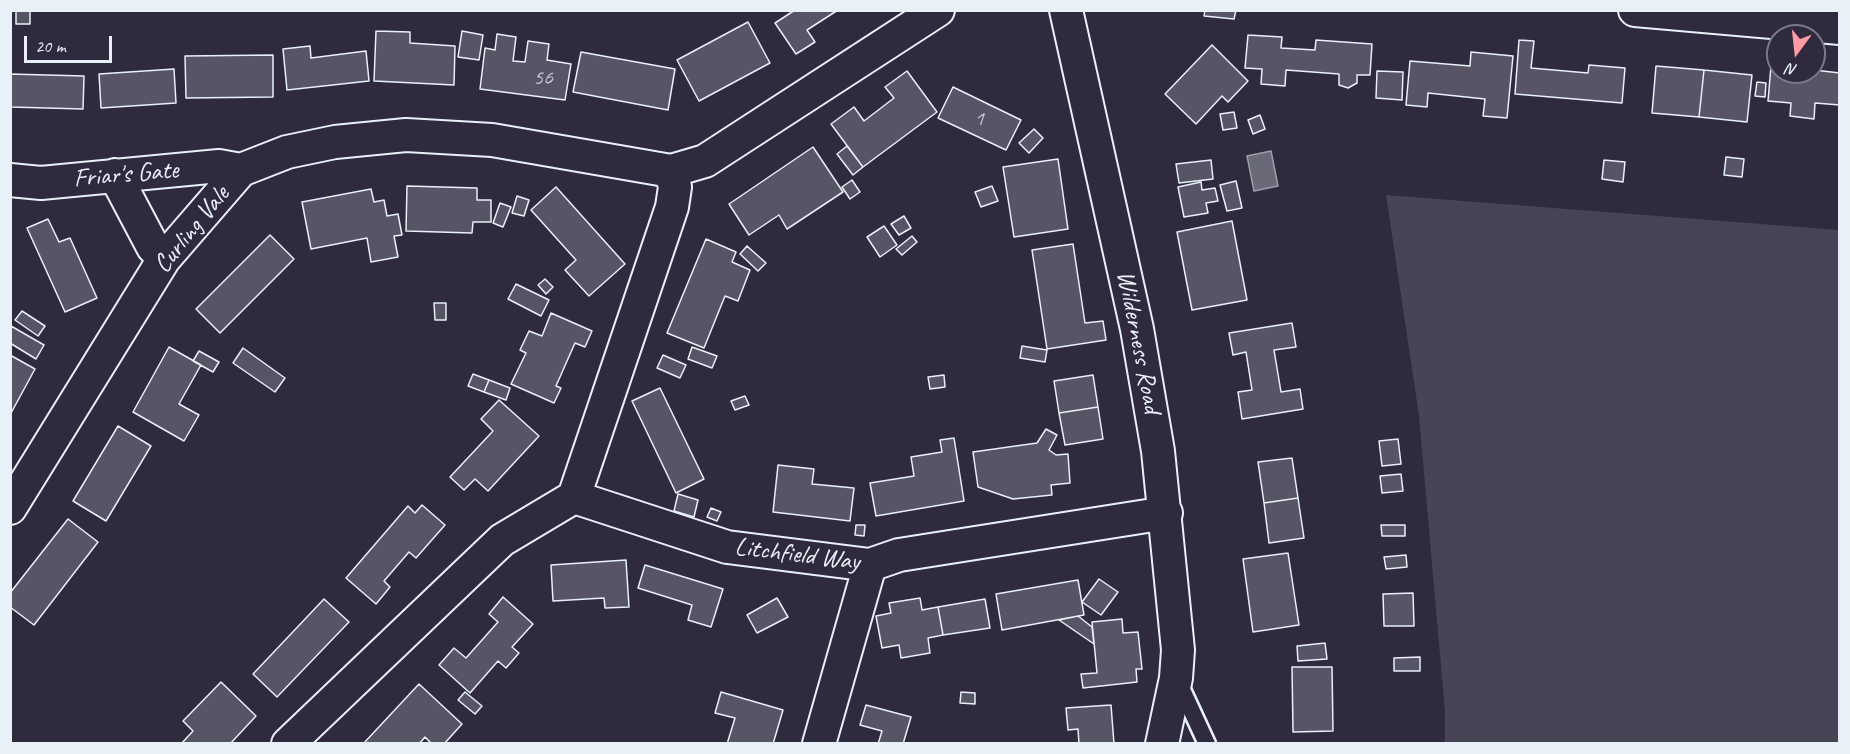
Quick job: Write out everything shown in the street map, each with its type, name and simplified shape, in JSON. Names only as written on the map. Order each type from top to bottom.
[{"type":"street","points":[[288,744],[398,642],[502,540],[574,497],[672,207],[675,187],[671,171],[705,161],[814,88],[938,10]]},
{"type":"street","name":"Wilderness Road","points":[[1066,10],[1137,329],[1166,513],[1178,650],[1176,678],[1162,744]]},
{"type":"street","points":[[1635,10],[1839,28]]},
{"type":"street","name":"Curling Vale","points":[[10,508],[164,259],[241,170],[287,152],[334,142],[406,135],[492,140],[671,171]]},
{"type":"street","name":"Friar's Gate","points":[[10,180],[41,183],[219,166],[241,170]]},
{"type":"street","points":[[116,175],[153,247],[164,259]]},
{"type":"street","name":"Litchfield Way","points":[[574,497],[727,547],[870,565],[899,555],[1166,513]]},
{"type":"street","points":[[819,744],[870,565]]},
{"type":"lane","points":[[1176,678],[1207,744]]},
{"type":"shaded area","points":[[1386,195],[1839,230],[1839,743],[1445,743],[1445,712],[1419,416]]},
{"type":"water","points":[[1271,151],[1278,186],[1254,191],[1247,156]]},
{"type":"building","points":[[16,10],[30,10],[30,24],[16,24]]},
{"type":"building","points":[[795,10],[838,10],[807,30],[815,42],[796,54],[775,23]]},
{"type":"building","points":[[1205,10],[1236,10],[1234,19],[1204,16]]},
{"type":"building","points":[[748,22],[770,63],[699,101],[677,60]]},
{"type":"building","points":[[376,31],[410,32],[410,43],[455,46],[454,85],[374,81]]},
{"type":"building","points":[[462,31],[483,35],[479,60],[458,57]]},
{"type":"building","points":[[497,34],[516,37],[513,61],[525,62],[528,41],[549,44],[547,60],[571,64],[565,100],[480,89],[485,48],[495,50]]},
{"type":"building","points":[[1248,35],[1282,37],[1281,48],[1315,50],[1316,40],[1372,44],[1370,75],[1357,75],[1357,83],[1348,88],[1339,85],[1339,74],[1286,70],[1285,86],[1261,84],[1262,69],[1245,68]]},
{"type":"building","points":[[1519,40],[1534,41],[1531,68],[1588,73],[1589,65],[1625,68],[1622,103],[1515,94]]},
{"type":"building","points":[[1212,45],[1248,81],[1228,102],[1222,96],[1196,124],[1165,94]]},
{"type":"building","points":[[310,46],[311,58],[366,51],[369,81],[287,90],[283,49]]},
{"type":"building","points":[[581,52],[675,69],[668,110],[573,92]]},
{"type":"building","points":[[1471,52],[1513,56],[1507,118],[1483,116],[1485,99],[1428,93],[1427,107],[1406,105],[1410,61],[1470,66]]},
{"type":"building","points":[[273,55],[273,97],[186,98],[185,56]]},
{"type":"building","points":[[1656,66],[1704,70],[1699,117],[1652,113]]},
{"type":"building","points":[[174,69],[176,103],[101,108],[99,74]]},
{"type":"building","points":[[1704,70],[1752,75],[1747,122],[1699,117]]},
{"type":"building","points":[[907,71],[937,112],[863,167],[831,124],[854,107],[864,121],[894,98],[885,87]]},
{"type":"building","points":[[1377,71],[1403,72],[1402,100],[1376,98]]},
{"type":"building","points":[[1826,71],[1840,73],[1840,105],[1815,103],[1814,119],[1790,116],[1791,103],[1768,101],[1769,84],[1826,84]]},
{"type":"building","points":[[10,74],[84,76],[83,109],[10,107]]},
{"type":"building","points":[[1757,82],[1766,83],[1765,97],[1755,96]]},
{"type":"building","points":[[953,87],[1021,120],[1006,150],[938,118]]},
{"type":"building","points":[[1234,112],[1237,128],[1223,130],[1220,114]]},
{"type":"building","points":[[1260,115],[1265,129],[1253,134],[1248,120]]},
{"type":"building","points":[[1034,129],[1043,138],[1029,153],[1019,143]]},
{"type":"building","points":[[847,146],[863,167],[853,175],[837,154]]},
{"type":"building","points":[[813,147],[843,192],[787,229],[779,215],[749,235],[729,204]]},
{"type":"building","points":[[1726,157],[1744,159],[1742,177],[1724,175]]},
{"type":"building","points":[[1058,159],[1068,229],[1014,237],[1003,167]]},
{"type":"building","points":[[1211,160],[1213,179],[1179,183],[1176,164]]},
{"type":"building","points":[[1604,160],[1625,162],[1623,182],[1602,179]]},
{"type":"building","points":[[852,180],[860,192],[850,199],[842,187]]},
{"type":"building","points":[[1236,181],[1242,208],[1227,211],[1220,185]]},
{"type":"building","points":[[1201,182],[1202,190],[1215,188],[1218,201],[1206,203],[1208,213],[1184,217],[1178,187]]},
{"type":"building","points":[[407,186],[477,188],[477,200],[491,200],[491,222],[473,222],[472,233],[406,231]]},
{"type":"building","points":[[992,186],[998,201],[981,207],[975,192]]},
{"type":"building","points":[[556,187],[625,264],[589,296],[565,270],[576,260],[531,210]]},
{"type":"building","points":[[371,189],[374,202],[384,200],[387,216],[398,214],[402,235],[394,236],[398,257],[371,262],[367,238],[311,249],[302,202]]},
{"type":"building","points":[[517,196],[529,200],[524,216],[512,213]]},
{"type":"building","points":[[500,203],[511,207],[503,227],[493,223]]},
{"type":"building","points":[[904,216],[911,228],[899,235],[891,224]]},
{"type":"building","points":[[48,219],[59,242],[70,238],[97,298],[65,312],[27,228]]},
{"type":"building","points":[[1232,221],[1247,300],[1192,310],[1177,232]]},
{"type":"building","points":[[884,226],[897,245],[880,257],[867,237]]},
{"type":"building","points":[[270,235],[294,259],[220,333],[196,309]]},
{"type":"building","points":[[912,236],[917,242],[902,255],[896,249]]},
{"type":"building","points":[[706,239],[736,252],[732,262],[750,270],[738,301],[725,296],[704,348],[667,333]]},
{"type":"building","points":[[1073,244],[1085,323],[1103,321],[1106,340],[1047,349],[1032,250]]},
{"type":"building","points":[[747,246],[766,263],[758,271],[740,254]]},
{"type":"building","points":[[545,279],[553,287],[546,294],[538,285]]},
{"type":"building","points":[[516,284],[549,300],[541,316],[508,299]]},
{"type":"building","points":[[434,303],[446,303],[446,320],[435,320]]},
{"type":"building","points":[[22,311],[45,326],[38,336],[15,320]]},
{"type":"building","points":[[551,313],[592,331],[585,347],[575,343],[556,386],[561,388],[554,403],[511,384],[526,353],[520,350],[529,331],[542,336]]},
{"type":"building","points":[[1292,323],[1296,347],[1274,350],[1281,392],[1300,389],[1303,409],[1242,419],[1238,392],[1252,390],[1246,352],[1233,355],[1229,333]]},
{"type":"building","points":[[11,326],[44,345],[36,359],[10,343]]},
{"type":"building","points":[[1022,346],[1047,350],[1045,362],[1020,358]]},
{"type":"building","points":[[169,347],[201,365],[179,404],[199,415],[184,441],[133,412]]},
{"type":"building","points":[[692,347],[717,356],[712,368],[688,359]]},
{"type":"building","points":[[243,348],[285,378],[275,392],[233,363]]},
{"type":"building","points":[[199,351],[219,362],[213,372],[193,361]]},
{"type":"building","points":[[10,355],[35,369],[10,415]]},
{"type":"building","points":[[663,355],[686,365],[680,378],[657,368]]},
{"type":"building","points":[[473,374],[489,380],[484,392],[468,386]]},
{"type":"building","points":[[944,375],[945,387],[930,389],[928,377]]},
{"type":"building","points":[[1093,375],[1098,407],[1059,413],[1054,381]]},
{"type":"building","points":[[489,380],[510,388],[506,400],[484,392]]},
{"type":"building","points":[[660,388],[704,479],[676,493],[632,401]]},
{"type":"building","points":[[745,396],[749,405],[735,410],[731,401]]},
{"type":"building","points":[[499,400],[539,436],[488,491],[475,479],[464,490],[450,477],[493,431],[481,419]]},
{"type":"building","points":[[1098,407],[1103,439],[1065,445],[1059,413]]},
{"type":"building","points":[[118,426],[151,446],[106,521],[73,501]]},
{"type":"building","points":[[1046,429],[1057,435],[1049,450],[1056,455],[1068,454],[1070,483],[1051,485],[1052,495],[1013,499],[978,487],[973,452],[1037,443]]},
{"type":"building","points":[[954,438],[964,501],[876,516],[870,483],[914,476],[911,457],[942,452],[940,440]]},
{"type":"building","points":[[1398,439],[1401,464],[1382,466],[1379,441]]},
{"type":"building","points":[[1292,458],[1298,498],[1264,503],[1258,462]]},
{"type":"building","points":[[778,465],[814,469],[812,484],[854,488],[850,521],[773,512]]},
{"type":"building","points":[[1401,474],[1403,491],[1382,493],[1380,476]]},
{"type":"building","points":[[678,494],[698,500],[694,517],[674,511]]},
{"type":"building","points":[[1298,498],[1304,538],[1269,543],[1264,503]]},
{"type":"building","points":[[422,505],[445,525],[416,558],[409,552],[384,581],[390,587],[376,604],[346,578],[408,506],[415,513]]},
{"type":"building","points":[[711,508],[721,512],[717,521],[707,517]]},
{"type":"building","points":[[68,519],[98,542],[34,625],[10,607],[10,593]]},
{"type":"building","points":[[856,525],[865,525],[864,536],[855,535]]},
{"type":"building","points":[[1381,525],[1405,525],[1405,536],[1382,536]]},
{"type":"building","points":[[1288,553],[1299,625],[1253,632],[1243,559]]},
{"type":"building","points":[[1406,555],[1407,567],[1386,569],[1384,557]]},
{"type":"building","points":[[626,560],[629,607],[605,608],[604,598],[553,601],[551,565]]},
{"type":"building","points":[[645,565],[723,589],[711,627],[688,620],[692,605],[638,588]]},
{"type":"building","points":[[1099,579],[1118,592],[1101,615],[1082,602]]},
{"type":"building","points":[[1078,580],[1084,615],[1002,630],[996,594]]},
{"type":"building","points":[[1413,593],[1414,626],[1384,626],[1383,594]]},
{"type":"building","points":[[503,597],[533,624],[512,647],[519,653],[506,668],[498,661],[470,693],[439,665],[454,648],[466,658],[498,622],[489,614]]},
{"type":"building","points":[[777,598],[788,617],[757,633],[747,615]]},
{"type":"building","points":[[920,598],[922,610],[938,607],[943,635],[928,638],[930,653],[901,658],[899,645],[882,648],[876,616],[891,613],[889,603]]},
{"type":"building","points":[[324,599],[349,622],[277,697],[253,674]]},
{"type":"building","points":[[985,599],[990,628],[943,635],[938,607]]},
{"type":"building","points":[[1078,616],[1092,627],[1094,644],[1059,620]]},
{"type":"building","points":[[1122,619],[1123,633],[1138,632],[1142,669],[1136,669],[1137,682],[1083,688],[1081,674],[1097,673],[1092,622]]},
{"type":"building","points":[[1325,643],[1327,659],[1298,661],[1297,646]]},
{"type":"building","points":[[1420,657],[1420,671],[1394,671],[1394,658]]},
{"type":"building","points":[[1292,667],[1332,667],[1333,731],[1293,732]]},
{"type":"building","points":[[221,682],[256,716],[230,744],[181,744],[193,731],[183,721]]},
{"type":"building","points":[[419,684],[462,724],[444,744],[432,744],[425,737],[419,744],[363,744]]},
{"type":"building","points":[[465,692],[482,706],[475,714],[458,700]]},
{"type":"building","points":[[721,692],[783,710],[773,744],[727,744],[735,718],[715,713]]},
{"type":"building","points":[[961,692],[975,693],[975,704],[960,703]]},
{"type":"building","points":[[866,705],[911,717],[903,744],[878,744],[882,731],[860,725]]},
{"type":"building","points":[[1111,705],[1114,744],[1079,744],[1078,729],[1068,730],[1066,708]]}]
